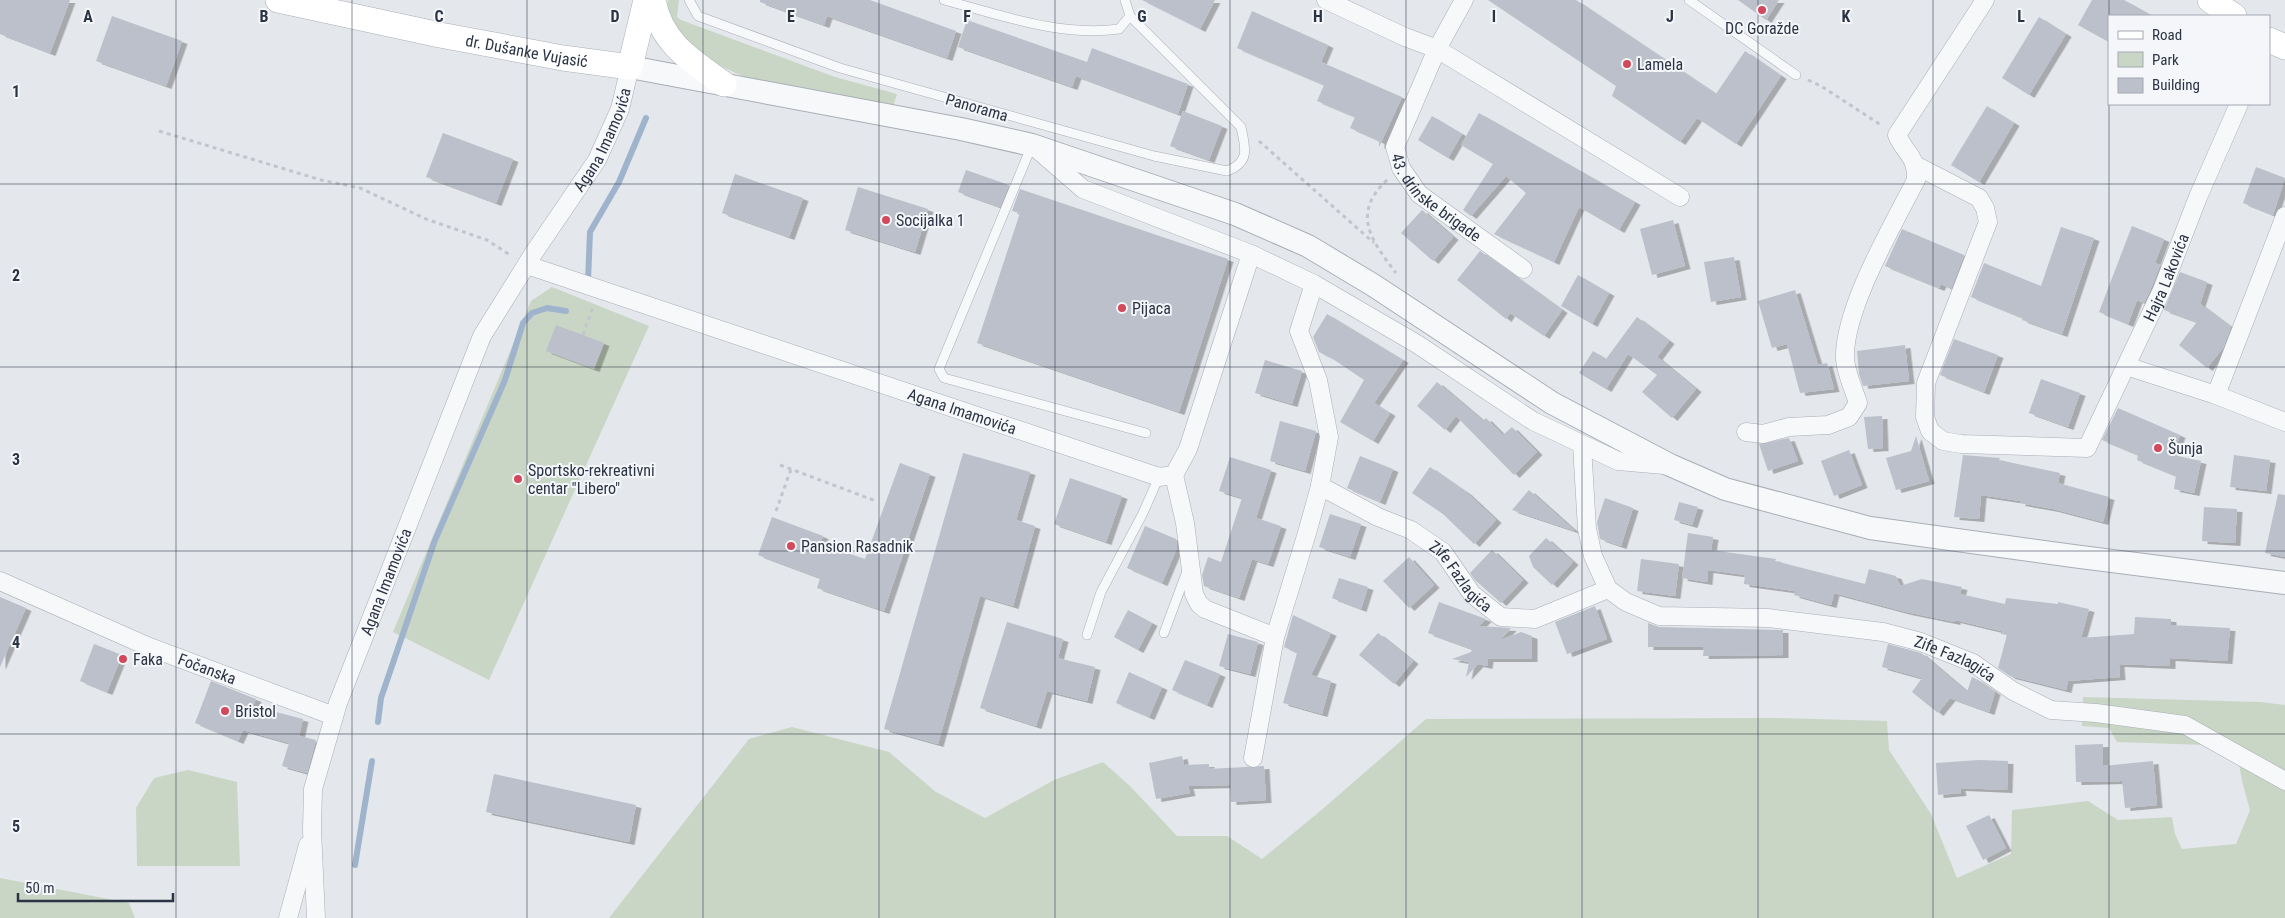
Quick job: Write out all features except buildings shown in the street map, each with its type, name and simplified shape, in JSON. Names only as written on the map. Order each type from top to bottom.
[{"type":"main road","name":"dr. Dušanke Vujasić","points":[[278,0],[440,35],[563,58],[630,66]]},
{"type":"main road","name":"Agana Imamovića","points":[[630,66],[646,0]]},
{"type":"main road","points":[[653,0],[663,32],[676,48],[724,84]]},
{"type":"main road","points":[[2210,0],[2232,15]]},
{"type":"main road","points":[[2270,40],[2285,47]]},
{"type":"street","points":[[1326,0],[1405,37],[1437,49],[1680,197]]},
{"type":"street","name":"43. drinske brigade","points":[[1464,0],[1437,49],[1395,146],[1400,168],[1419,194],[1523,269]]},
{"type":"street","points":[[1746,432],[1763,434],[1789,427],[1828,425],[1849,417],[1858,403],[1845,361],[1848,334],[1867,279],[1916,180],[1917,166],[1897,135],[1985,0]]},
{"type":"street","points":[[630,66],[961,129],[1032,145],[1235,214],[1308,246],[1407,307],[1552,403],[1670,465],[1725,489],[1870,528],[2285,583]]},
{"type":"street","name":"Agana Imamovića","points":[[316,918],[312,830],[313,789],[334,716],[482,336],[597,160],[620,109],[630,66]]},
{"type":"street","name":"Hajra Lakovića","points":[[1917,166],[1979,198],[1985,208],[1988,222],[1926,383],[1925,417],[1930,431],[1943,440],[1961,444],[2087,448],[2162,290],[2198,197],[2239,105]]},
{"type":"street","points":[[1032,145],[1083,189],[1251,254],[1314,284],[1417,344],[1534,421],[1618,461],[1670,465]]},
{"type":"street","points":[[2216,395],[2285,216]]},
{"type":"street","points":[[1251,254],[1188,449],[1166,476],[1185,523],[1189,566],[1194,581],[1194,594],[1199,604],[1206,609],[1275,636]]},
{"type":"street","name":"Agana Imamovića","points":[[527,265],[1166,476]]},
{"type":"street","points":[[1253,758],[1275,636],[1320,486],[1329,437],[1318,380],[1299,331],[1314,284]]},
{"type":"street","points":[[2126,366],[2216,395],[2285,422]]},
{"type":"street","points":[[1582,445],[1586,529],[1593,556],[1608,590]]},
{"type":"street","name":"Zife Fazlagića","points":[[1320,486],[1378,517],[1410,530],[1443,552],[1472,594],[1502,617],[1535,619],[1608,590],[1626,602],[1659,616],[1768,618],[1883,632],[1920,642],[1973,662],[2013,691],[2051,710],[2096,713],[2185,725],[2285,780]]},
{"type":"street","name":"Fočanska","points":[[0,582],[147,646],[334,716]]},
{"type":"street","points":[[288,918],[312,830]]},
{"type":"lane","name":"Panorama","points":[[689,0],[698,16],[840,68],[1154,156],[1227,172],[1235,168],[1243,160],[1245,150],[1241,127]]},
{"type":"lane","points":[[944,0],[1060,30],[1095,32],[1119,29],[1130,16]]},
{"type":"lane","points":[[1125,0],[1130,16],[1241,127]]},
{"type":"lane","points":[[1689,0],[1796,75]]},
{"type":"lane","points":[[1032,145],[939,369],[944,378],[1146,433]]},
{"type":"lane","points":[[1087,635],[1101,592],[1142,515],[1166,476]]},
{"type":"lane","points":[[1164,633],[1189,566]]},
{"type":"path","points":[[1796,75],[1821,86],[1897,135]]},
{"type":"path","points":[[1241,127],[1374,243]]},
{"type":"path","points":[[159,131],[321,180],[360,188],[426,219],[486,240],[527,265]]},
{"type":"path","points":[[1400,168],[1378,188],[1367,206],[1370,237],[1398,276],[1407,307]]},
{"type":"path","points":[[583,335],[599,289]]},
{"type":"path","points":[[780,465],[876,502]]},
{"type":"path","points":[[776,511],[791,469]]},
{"type":"green space","points":[[668,0],[679,0],[677,17],[681,20],[835,77],[897,94],[892,110],[758,82],[729,70],[713,62],[685,41],[675,29],[669,15]]},
{"type":"green space","name":"Sportsko-rekreativni centar \"Libero\"","points":[[552,287],[649,326],[489,680],[393,632],[531,301]]},
{"type":"green space","points":[[2083,697],[2260,702],[2285,705],[2285,918],[609,918],[749,739],[792,727],[889,752],[936,792],[985,818],[1054,780],[1103,762],[1130,786],[1177,836],[1227,836],[1262,859],[1426,719],[1774,718],[1887,721],[1889,750],[1931,814],[1957,878],[2011,854],[2012,810],[2088,801],[2118,820],[2172,817],[2175,834],[2182,849],[2236,844],[2250,810],[2242,781],[2236,746],[2117,742],[2109,728],[2082,726]]},
{"type":"green space","points":[[188,770],[237,782],[240,866],[137,866],[136,808],[154,778]]},
{"type":"green space","points":[[0,878],[129,903],[135,918],[0,918]]},
{"type":"waterway","points":[[588,281],[590,232],[619,182],[646,118]]},
{"type":"waterway","points":[[378,722],[381,698],[435,540],[505,380],[523,323],[532,313],[547,308],[566,311]]},
{"type":"waterway","points":[[355,865],[372,761]]},
{"type":"place","name":"DC Goražde","points":[[1762,10]]},
{"type":"place","name":"Lamela","points":[[1627,64]]},
{"type":"place","name":"Socijalka 1","points":[[886,220]]},
{"type":"place","name":"Pijaca","points":[[1122,308]]},
{"type":"place","name":"Šunja","points":[[2158,448]]},
{"type":"place","name":"Sportsko-rekreativni centar \"Libero\"","points":[[518,479]]},
{"type":"place","name":"Pansion Rasadnik","points":[[791,546]]},
{"type":"place","name":"Faka","points":[[123,659]]},
{"type":"place","name":"Bristol","points":[[225,711]]}]
